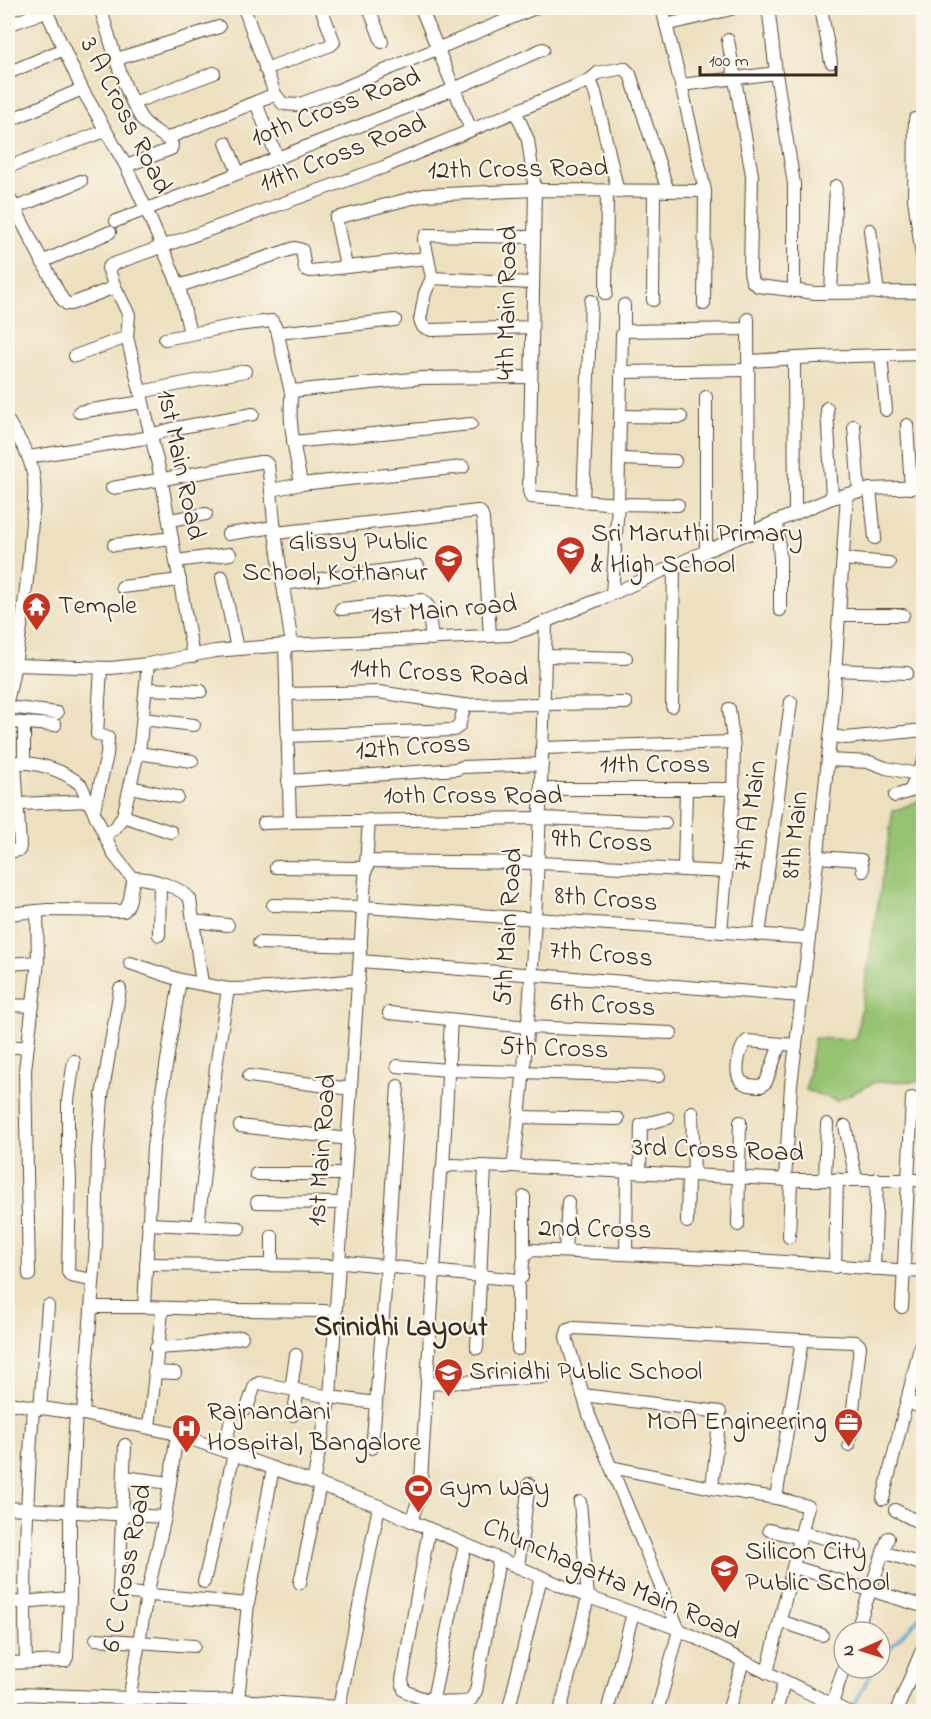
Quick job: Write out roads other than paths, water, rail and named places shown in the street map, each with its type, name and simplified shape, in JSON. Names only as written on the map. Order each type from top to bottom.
[{"type":"street","points":[[100,8],[133,103],[146,124],[168,138],[172,145],[171,149],[126,166]]},
{"type":"street","points":[[244,8],[275,94],[283,104],[297,105],[536,8]]},
{"type":"street","points":[[265,69],[334,42],[321,8]]},
{"type":"street","points":[[369,8],[382,42]]},
{"type":"street","points":[[424,8],[437,47],[471,130]]},
{"type":"street","points":[[662,8],[705,191],[704,304]]},
{"type":"street","points":[[821,8],[831,62]]},
{"type":"street","points":[[8,25],[45,9]]},
{"type":"street","name":"3 A Cross Road","points":[[45,9],[82,89],[126,166],[146,209],[179,286],[190,334]]},
{"type":"street","points":[[666,26],[731,9]]},
{"type":"street","points":[[769,14],[794,184],[794,291]]},
{"type":"street","points":[[117,59],[219,27]]},
{"type":"street","points":[[728,40],[752,175],[750,272],[752,281],[758,286],[794,291],[924,292]]},
{"type":"street","points":[[8,73],[64,49]]},
{"type":"street","name":"10th Cross Road","points":[[42,262],[146,209],[454,88],[543,49]]},
{"type":"street","name":"11th Cross Road","points":[[111,265],[384,166],[516,112],[590,80],[598,73],[614,68],[624,68],[630,74],[668,191]]},
{"type":"street","points":[[133,103],[214,73]]},
{"type":"street","points":[[681,85],[776,73]]},
{"type":"street","points":[[590,80],[595,92],[613,192],[606,294]]},
{"type":"street","points":[[8,121],[82,89]]},
{"type":"street","points":[[168,138],[275,94]]},
{"type":"street","points":[[256,103],[277,156]]},
{"type":"street","name":"4th Main Road","points":[[516,112],[528,140],[535,190],[529,490],[531,497],[583,502]]},
{"type":"street","points":[[915,119],[914,199],[924,269]]},
{"type":"street","points":[[8,167],[105,131]]},
{"type":"street","points":[[226,142],[238,172]]},
{"type":"street","points":[[15,208],[81,181]]},
{"type":"street","points":[[831,293],[836,186]]},
{"type":"street","name":"12th Cross Road","points":[[346,266],[336,218],[424,195],[535,190],[705,191]]},
{"type":"street","points":[[653,300],[654,192]]},
{"type":"street","points":[[8,195],[62,299],[67,304],[115,287]]},
{"type":"street","points":[[870,230],[878,293]]},
{"type":"street","points":[[531,327],[430,330],[423,327],[420,320],[425,293],[432,278],[424,239],[426,235],[533,237]]},
{"type":"street","points":[[179,286],[299,248],[302,250],[305,269],[308,270],[427,258]]},
{"type":"street","name":"1st Main Road","points":[[111,265],[108,272],[129,315],[127,337],[161,477],[193,656]]},
{"type":"street","points":[[432,278],[532,283]]},
{"type":"street","points":[[591,301],[583,502],[678,505]]},
{"type":"street","points":[[612,594],[620,459],[624,304]]},
{"type":"street","points":[[278,333],[395,320]]},
{"type":"street","points":[[165,339],[272,321],[278,333],[291,393],[293,442],[301,484]]},
{"type":"street","points":[[624,331],[748,324],[749,534]]},
{"type":"street","points":[[75,356],[127,337]]},
{"type":"street","points":[[622,372],[749,366],[794,358],[923,354],[924,360]]},
{"type":"street","points":[[881,355],[885,410]]},
{"type":"street","points":[[794,358],[795,514]]},
{"type":"street","points":[[79,411],[244,371]]},
{"type":"street","points":[[291,393],[292,390],[300,388],[422,378],[530,377]]},
{"type":"street","points":[[706,397],[706,551]]},
{"type":"street","points":[[827,408],[832,498]]},
{"type":"street","points":[[29,457],[150,436],[176,428],[254,414]]},
{"type":"street","points":[[621,416],[681,417]]},
{"type":"street","points":[[8,421],[29,457],[34,476],[28,568],[8,694]]},
{"type":"street","points":[[293,442],[471,424]]},
{"type":"street","points":[[907,425],[917,487]]},
{"type":"street","points":[[854,426],[858,492],[875,538]]},
{"type":"street","points":[[620,459],[675,461]]},
{"type":"street","points":[[112,488],[161,477],[260,462],[268,465],[289,645],[286,694],[290,818]]},
{"type":"street","points":[[271,490],[301,484],[463,467]]},
{"type":"street","name":"1st Main road","points":[[13,658],[101,668],[148,664],[215,651],[289,645],[509,635],[546,622],[832,498],[858,492],[917,487]]},
{"type":"street","name":"8th Main","points":[[789,1237],[791,1085],[831,736],[843,560],[858,492]]},
{"type":"street","points":[[228,534],[477,511],[482,513],[483,519],[490,636]]},
{"type":"street","points":[[169,520],[206,514]]},
{"type":"street","points":[[777,521],[780,610]]},
{"type":"street","points":[[114,545],[172,538]]},
{"type":"street","points":[[176,561],[230,554]]},
{"type":"street","points":[[843,560],[889,563]]},
{"type":"street","points":[[672,706],[674,565]]},
{"type":"street","points":[[283,584],[418,566]]},
{"type":"street","points":[[222,577],[237,650]]},
{"type":"street","points":[[122,587],[180,580]]},
{"type":"street","points":[[341,609],[422,600],[428,606],[432,639]]},
{"type":"street","points":[[839,615],[903,615]]},
{"type":"street","name":"5th Main Road","points":[[511,1166],[514,1161],[519,1117],[539,863],[546,622]]},
{"type":"street","points":[[545,656],[626,658]]},
{"type":"street","points":[[105,836],[116,827],[123,816],[138,753],[148,664]]},
{"type":"street","points":[[91,806],[107,755],[108,738],[97,734],[101,668]]},
{"type":"street","points":[[836,670],[907,673]]},
{"type":"street","points":[[146,688],[201,691]]},
{"type":"street","name":"14th Cross Road","points":[[286,694],[379,692],[465,705],[626,703]]},
{"type":"street","name":"7th A Main","points":[[759,935],[791,702]]},
{"type":"street","points":[[287,736],[454,730],[459,726],[465,705]]},
{"type":"street","points":[[8,707],[56,719],[24,723],[8,722]]},
{"type":"street","points":[[720,932],[734,789],[733,742],[729,709]]},
{"type":"street","points":[[143,719],[194,725]]},
{"type":"street","points":[[8,852],[19,850],[20,846],[15,762],[24,723]]},
{"type":"street","points":[[831,736],[846,738],[924,730]]},
{"type":"street","points":[[542,748],[733,742]]},
{"type":"street","points":[[138,753],[192,761]]},
{"type":"street","points":[[828,760],[870,762],[886,768],[917,774]]},
{"type":"street","points":[[895,796],[910,791],[924,760]]},
{"type":"street","points":[[8,914],[37,911],[124,911],[129,904],[133,879],[114,855],[81,785],[72,778],[41,766],[15,762]]},
{"type":"street","name":"12th Cross","points":[[288,781],[462,767],[542,764]]},
{"type":"street","points":[[130,787],[177,797]]},
{"type":"street","name":"11th Cross","points":[[541,789],[734,789]]},
{"type":"street","points":[[684,870],[686,789]]},
{"type":"street","points":[[18,804],[91,806]]},
{"type":"street","points":[[123,816],[171,832]]},
{"type":"street","name":"10th Cross Road","points":[[264,823],[290,818],[369,820],[540,818],[665,823]]},
{"type":"street","name":"1st Main Road","points":[[300,1583],[330,1397],[369,820]]},
{"type":"street","points":[[818,857],[861,860],[863,871]]},
{"type":"street","name":"9th Cross","points":[[276,867],[539,863],[726,872]]},
{"type":"street","points":[[133,879],[140,878],[160,883],[190,899],[202,984]]},
{"type":"street","points":[[159,935],[160,883]]},
{"type":"street","name":"8th Cross","points":[[273,905],[364,907],[809,938]]},
{"type":"street","points":[[29,1275],[25,1070],[38,962],[37,911]]},
{"type":"street","points":[[193,921],[228,925]]},
{"type":"street","points":[[259,943],[361,946]]},
{"type":"street","points":[[8,964],[38,962]]},
{"type":"street","name":"7th Cross","points":[[360,962],[801,996]]},
{"type":"street","points":[[130,963],[180,980],[228,989],[359,981]]},
{"type":"street","points":[[144,1307],[153,1147],[180,980]]},
{"type":"street","points":[[8,1663],[66,1660],[70,1598],[70,1512],[96,1245],[98,1150],[102,1096],[120,989]]},
{"type":"street","points":[[198,1226],[216,1067],[228,989]]},
{"type":"street","points":[[8,1005],[33,1006]]},
{"type":"street","name":"6th Cross","points":[[389,1013],[526,1027],[671,1033]]},
{"type":"street","points":[[411,1521],[420,1496],[451,1020]]},
{"type":"street","points":[[780,1044],[795,1045]]},
{"type":"street","points":[[8,1047],[27,1047]]},
{"type":"street","points":[[74,1061],[69,1100],[68,1272],[71,1276],[92,1280]]},
{"type":"street","name":"5th Cross","points":[[397,1066],[448,1070],[659,1076]]},
{"type":"street","points":[[249,1076],[351,1089]]},
{"type":"street","points":[[372,1448],[387,1265],[398,1086]]},
{"type":"street","points":[[902,1307],[912,1098]]},
{"type":"street","points":[[687,1222],[691,1174],[692,1112]]},
{"type":"street","points":[[519,1117],[618,1119]]},
{"type":"street","points":[[626,1253],[633,1171],[640,1125],[668,1118]]},
{"type":"street","points":[[738,1225],[740,1122]]},
{"type":"street","points":[[827,1124],[835,1267]]},
{"type":"street","points":[[240,1126],[348,1139]]},
{"type":"street","points":[[845,1126],[856,1179]]},
{"type":"street","points":[[443,1168],[452,1165],[511,1166]]},
{"type":"street","points":[[477,1348],[484,1166]]},
{"type":"street","name":"3rd Cross Road","points":[[511,1166],[788,1180],[831,1178],[924,1180]]},
{"type":"street","points":[[256,1174],[345,1174]]},
{"type":"street","points":[[874,1269],[877,1179]]},
{"type":"street","points":[[524,1197],[524,1257]]},
{"type":"street","points":[[257,1202],[343,1203]]},
{"type":"street","points":[[565,1251],[568,1202]]},
{"type":"street","points":[[148,1224],[238,1228]]},
{"type":"street","points":[[272,1236],[272,1265]]},
{"type":"street","name":"2nd Cross","points":[[146,1264],[338,1266],[345,1262],[518,1280],[522,1277],[524,1257],[532,1250],[757,1260],[924,1272]]},
{"type":"street","points":[[518,1280],[518,1349]]},
{"type":"street","points":[[26,1662],[24,1602],[26,1508],[48,1306]]},
{"type":"street","points":[[91,1307],[157,1306],[160,1308],[325,1311]]},
{"type":"street","points":[[149,1428],[156,1348],[162,1312],[160,1308]]},
{"type":"street","points":[[661,1711],[679,1630],[589,1415],[566,1333],[570,1328],[856,1342],[861,1346],[849,1445]]},
{"type":"street","points":[[156,1348],[189,1346],[242,1337]]},
{"type":"street","points":[[883,1499],[922,1339]]},
{"type":"street","points":[[776,1498],[802,1340]]},
{"type":"street","points":[[293,1415],[296,1355]]},
{"type":"street","points":[[154,1372],[175,1373]]},
{"type":"street","points":[[427,1384],[546,1377]]},
{"type":"street","points":[[248,1408],[256,1384],[259,1383],[330,1397],[376,1403]]},
{"type":"street","points":[[583,1395],[720,1412],[712,1488]]},
{"type":"street","points":[[907,1401],[924,1409]]},
{"type":"street","name":"Chunchagatta Main Road","points":[[8,1403],[80,1414],[177,1434],[379,1506],[588,1597],[679,1630],[843,1709]]},
{"type":"street","points":[[204,1582],[229,1453],[232,1415]]},
{"type":"street","name":"6 C Cross Road","points":[[126,1712],[147,1595],[165,1517],[177,1434]]},
{"type":"street","points":[[125,1445],[120,1592],[248,1604]]},
{"type":"street","points":[[611,1467],[808,1506],[767,1673]]},
{"type":"street","points":[[238,1700],[248,1604],[273,1468]]},
{"type":"street","points":[[124,1477],[170,1483]]},
{"type":"street","points":[[518,1567],[529,1484]]},
{"type":"street","points":[[560,1712],[588,1597],[580,1502]]},
{"type":"street","points":[[10,1712],[10,1700],[19,1694],[238,1700],[333,1708],[339,1705],[379,1506]]},
{"type":"street","points":[[8,1508],[165,1517]]},
{"type":"street","points":[[895,1510],[924,1525]]},
{"type":"street","points":[[429,1529],[402,1680],[404,1690],[412,1695],[459,1703],[470,1701],[476,1691],[500,1559]]},
{"type":"street","points":[[769,1530],[856,1547]]},
{"type":"street","points":[[860,1620],[888,1538]]},
{"type":"street","points":[[433,1699],[465,1545]]},
{"type":"street","points":[[883,1552],[924,1565]]},
{"type":"street","points":[[794,1567],[919,1605]]},
{"type":"street","points":[[508,1712],[542,1577]]},
{"type":"street","points":[[8,1603],[70,1598]]},
{"type":"street","points":[[607,1712],[633,1613]]},
{"type":"street","points":[[780,1621],[822,1635]]},
{"type":"street","points":[[96,1639],[194,1646]]},
{"type":"street","points":[[896,1712],[924,1645]]},
{"type":"street","points":[[728,1712],[743,1661]]},
{"type":"street","points":[[843,1709],[844,1680]]},
{"type":"street","points":[[776,1712],[784,1682]]},
{"type":"waterway","points":[[892,1646],[924,1613]]},
{"type":"waterway","points":[[848,1708],[854,1705],[868,1680]]},
{"type":"place","name":"Sri Maruthi Primary & High School","points":[[570,576]]},
{"type":"place","name":"Glissy Public School, Kothanur","points":[[449,584]]},
{"type":"place","name":"Temple","points":[[37,632]]},
{"type":"place","name":"Srinidhi Public School","points":[[448,1398]]},
{"type":"place","name":"MOA Engineering","points":[[848,1448]]},
{"type":"place","name":"Rajnandani Hospital, Bangalore","points":[[186,1454]]},
{"type":"place","name":"Gym Way","points":[[418,1514]]},
{"type":"place","name":"Silicon City Public School","points":[[724,1594]]},
{"type":"district","name":"Srinidhi Layout","points":[[401,1328]]}]
